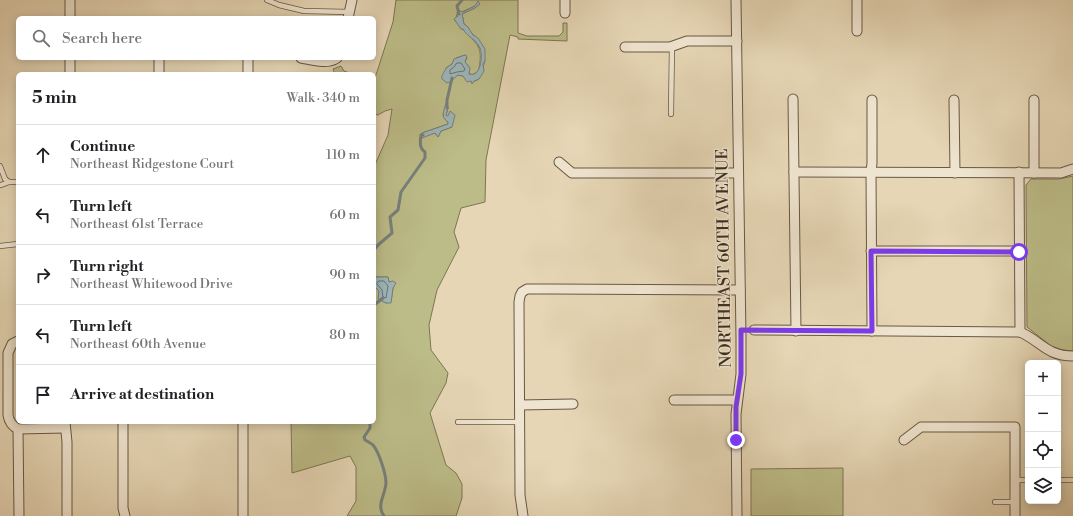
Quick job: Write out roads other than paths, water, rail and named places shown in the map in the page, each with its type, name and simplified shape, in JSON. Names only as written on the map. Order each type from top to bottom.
[{"type":"street","points":[[70,0],[70,16]]},
{"type":"street","points":[[349,15],[352,0]]},
{"type":"street","points":[[565,0],[565,13]]},
{"type":"street","name":"NORTHEAST 60TH AVENUE","points":[[736,0],[741,330],[741,374],[736,414],[737,516]]},
{"type":"street","points":[[857,0],[857,31]]},
{"type":"street","points":[[625,46],[662,47],[686,41],[737,41]]},
{"type":"street","points":[[70,60],[70,72]]},
{"type":"street","points":[[159,60],[159,72]]},
{"type":"street","points":[[248,60],[248,72]]},
{"type":"street","points":[[314,60],[327,62],[334,60]]},
{"type":"street","points":[[793,99],[796,330]]},
{"type":"street","points":[[872,100],[872,331]]},
{"type":"street","points":[[954,100],[955,173]]},
{"type":"street","points":[[1034,100],[1034,173]]},
{"type":"street","points":[[559,162],[572,173],[738,174]]},
{"type":"street","points":[[794,172],[1061,173],[1073,169]]},
{"type":"street","points":[[1019,172],[1020,332]]},
{"type":"street","points":[[871,251],[1019,252]]},
{"type":"street","points":[[523,516],[520,495],[519,302],[522,292],[533,289],[740,290]]},
{"type":"street","points":[[754,330],[1020,332],[1031,337],[1051,353],[1073,356]]},
{"type":"street","points":[[16,342],[12,344],[8,353],[8,415],[10,423],[18,429],[65,425],[67,442],[67,516]]},
{"type":"street","points":[[674,400],[737,400]]},
{"type":"street","points":[[520,405],[573,404]]},
{"type":"street","points":[[122,424],[125,516]]},
{"type":"street","points":[[243,424],[243,516]]},
{"type":"street","points":[[904,440],[921,427],[1015,427],[1015,516]]},
{"type":"street","points":[[18,429],[19,516]]},
{"type":"lane","points":[[267,0],[279,5],[304,11],[349,15]]},
{"type":"lane","points":[[671,114],[672,45]]},
{"type":"lane","points":[[0,166],[5,179],[9,182]]},
{"type":"lane","points":[[1,185],[9,182],[16,182]]},
{"type":"lane","points":[[0,246],[16,244]]},
{"type":"lane","points":[[741,330],[754,330]]},
{"type":"lane","points":[[458,422],[520,422]]},
{"type":"lane","points":[[1015,480],[1025,480]]},
{"type":"lane","points":[[1061,480],[1073,480]]},
{"type":"lane","points":[[995,502],[1015,502]]},
{"type":"water","points":[[478,1],[480,4],[462,14],[464,24],[473,35],[478,38],[485,49],[485,61],[483,64],[484,71],[479,79],[474,81],[472,84],[471,81],[467,82],[463,76],[458,75],[447,83],[442,79],[442,76],[446,68],[452,64],[454,59],[465,55],[467,56],[465,62],[470,68],[469,74],[476,73],[479,70],[481,61],[480,48],[463,29],[461,29],[454,19],[458,16],[458,10],[463,12],[475,6]]},
{"type":"water","points":[[446,103],[448,108],[446,115],[448,116],[450,111],[455,115],[452,127],[441,131],[438,137],[435,133],[422,138],[420,135],[422,133],[448,124],[443,116]]},
{"type":"water","points":[[376,277],[388,277],[389,282],[393,281],[396,283],[393,288],[391,303],[386,303],[378,299],[379,291],[376,288]]},
{"type":"waterway","points":[[459,14],[457,6],[462,0]]},
{"type":"waterway","points":[[447,108],[447,100],[452,78]]},
{"type":"waterway","points":[[376,248],[392,233],[390,217],[398,210],[401,192],[425,158],[425,152],[420,144],[421,135],[423,135]]},
{"type":"waterway","points":[[376,303],[383,298]]},
{"type":"waterway","points":[[370,424],[370,428],[364,437],[365,440],[372,444],[375,448],[380,458],[386,479],[381,504],[384,516]]}]
